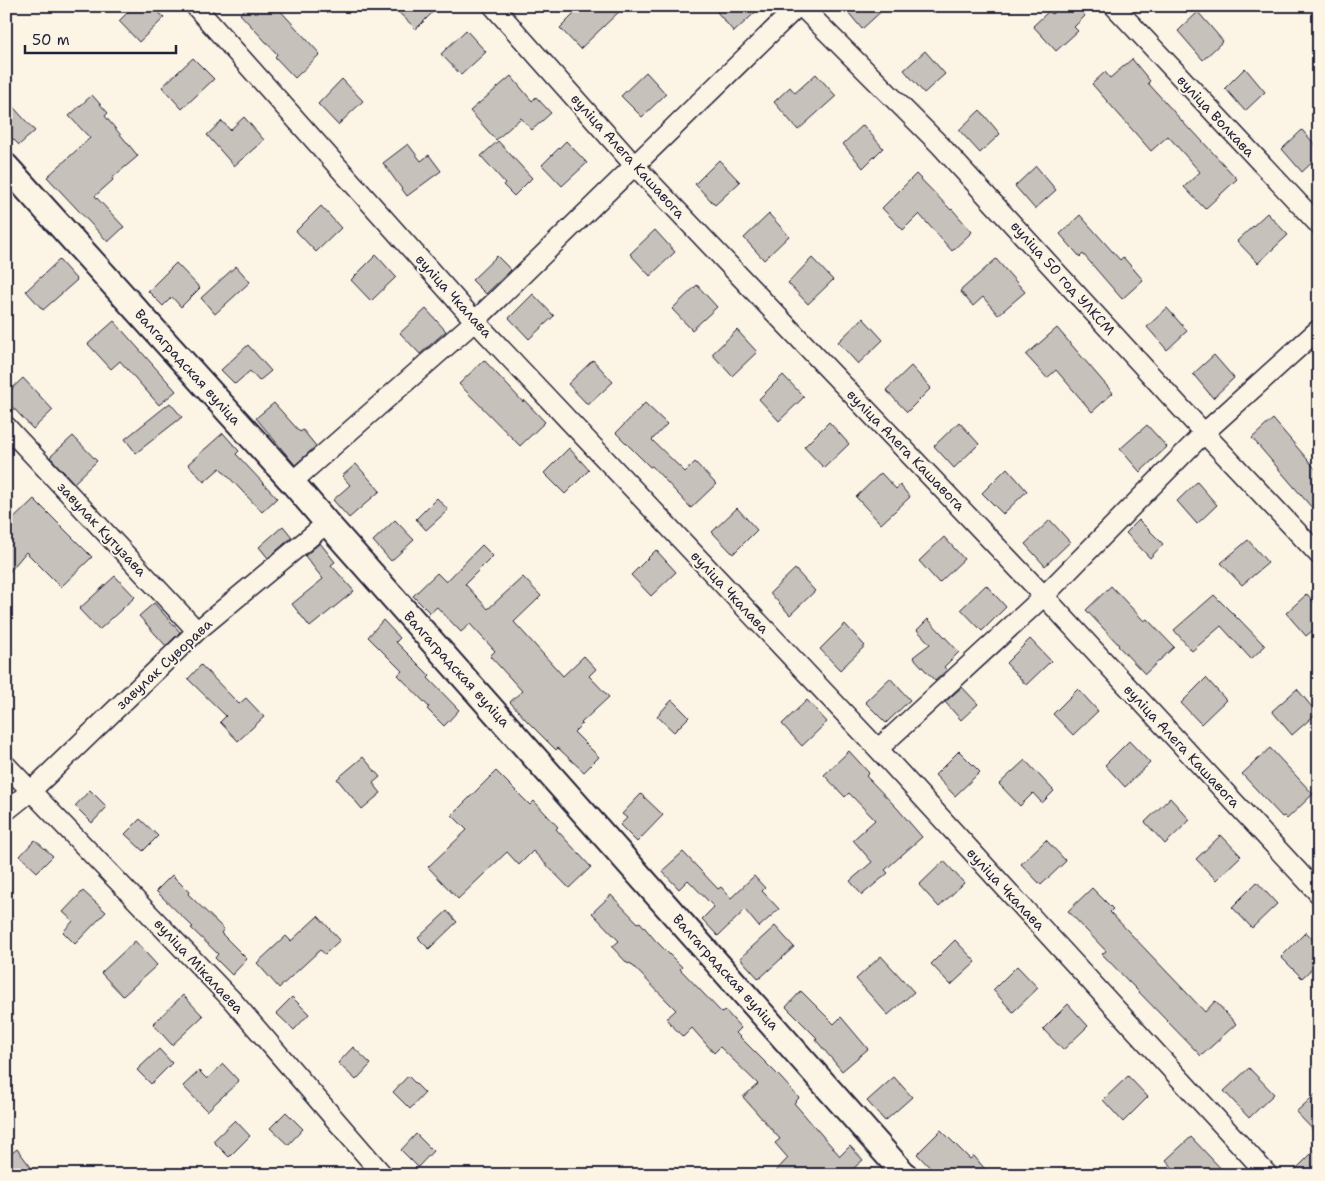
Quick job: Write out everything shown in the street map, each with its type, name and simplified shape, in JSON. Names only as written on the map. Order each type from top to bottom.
[{"type":"street","name":"вуліца Чкалава","points":[[195,6],[475,321],[878,749],[1268,1175]]},
{"type":"street","name":"вуліца Алега Кашавога","points":[[493,6],[634,165],[1044,596],[1319,894]]},
{"type":"street","points":[[292,482],[475,321],[799,6]]},
{"type":"street","name":"вуліца 50 год УЛКСМ","points":[[799,6],[940,144],[1204,433],[1319,555]]},
{"type":"street","name":"вуліца Волкава","points":[[1114,6],[1319,225]]},
{"type":"street","name":"Валгаградская вуліца","points":[[6,166],[292,482],[905,1175]]},
{"type":"street","points":[[878,749],[1044,596],[1204,433],[1319,330]]},
{"type":"street","name":"завулак Кутузава","points":[[6,426],[197,631]]},
{"type":"street","name":"завулак Суворава","points":[[6,811],[31,791],[197,631],[327,523]]},
{"type":"street","name":"вуліца Мікалаева","points":[[6,765],[232,1000],[383,1175]]},
{"type":"building","points":[[134,6],[153,6],[164,18],[139,42],[119,21]]},
{"type":"building","points":[[248,6],[276,6],[320,54],[295,78],[275,57],[277,54],[240,14]]},
{"type":"building","points":[[392,6],[439,6],[416,29]]},
{"type":"building","points":[[582,6],[625,6],[580,49],[560,28]]},
{"type":"building","points":[[712,6],[762,6],[734,32]]},
{"type":"building","points":[[843,6],[887,6],[862,29]]},
{"type":"building","points":[[1061,6],[1076,6],[1085,16],[1074,27],[1078,31],[1056,51],[1033,26],[1049,11],[1052,14]]},
{"type":"building","points":[[1198,12],[1223,41],[1203,60],[1178,31]]},
{"type":"building","points":[[466,30],[486,52],[461,75],[441,54]]},
{"type":"building","points":[[925,51],[945,74],[924,93],[904,70]]},
{"type":"building","points":[[193,58],[214,79],[182,109],[162,87]]},
{"type":"building","points":[[1132,59],[1150,81],[1148,83],[1237,179],[1205,209],[1184,187],[1200,172],[1168,136],[1151,151],[1092,84],[1105,72],[1110,78]]},
{"type":"building","points":[[1245,68],[1265,92],[1245,111],[1225,88]]},
{"type":"building","points":[[646,72],[666,94],[642,117],[621,96]]},
{"type":"building","points":[[816,74],[836,96],[798,130],[774,102],[790,87],[795,93]]},
{"type":"building","points":[[511,76],[532,101],[536,97],[551,113],[532,130],[521,118],[496,140],[470,111]]},
{"type":"building","points":[[342,79],[363,101],[338,125],[318,104]]},
{"type":"building","points":[[92,95],[108,113],[105,116],[138,156],[112,178],[113,180],[95,196],[124,227],[108,242],[47,177],[90,138],[69,116]]},
{"type":"building","points":[[6,99],[35,131],[19,145],[6,132]]},
{"type":"building","points":[[980,110],[1000,134],[980,153],[959,130]]},
{"type":"building","points":[[244,117],[264,140],[234,166],[207,135],[222,121],[230,130]]},
{"type":"building","points":[[863,125],[883,148],[863,168],[843,144]]},
{"type":"building","points":[[1302,130],[1319,149],[1319,156],[1302,172],[1282,149]]},
{"type":"building","points":[[498,141],[532,178],[514,196],[481,156]]},
{"type":"building","points":[[566,141],[587,163],[562,186],[542,165]]},
{"type":"building","points":[[408,144],[421,161],[429,155],[441,171],[407,196],[383,163]]},
{"type":"building","points":[[719,160],[740,182],[715,205],[695,184]]},
{"type":"building","points":[[1036,166],[1056,190],[1035,209],[1015,186]]},
{"type":"building","points":[[916,174],[952,209],[972,232],[952,251],[919,214],[903,230],[882,208]]},
{"type":"building","points":[[321,206],[341,228],[316,252],[296,231]]},
{"type":"building","points":[[1267,213],[1288,235],[1258,263],[1237,241]]},
{"type":"building","points":[[769,214],[789,236],[764,260],[744,238]]},
{"type":"building","points":[[1080,215],[1120,260],[1123,257],[1143,280],[1122,299],[1083,254],[1080,257],[1060,234]]},
{"type":"building","points":[[655,230],[675,252],[650,276],[630,254]]},
{"type":"building","points":[[376,255],[396,277],[371,301],[351,280]]},
{"type":"building","points":[[497,256],[511,270],[486,294],[472,280]]},
{"type":"building","points":[[812,258],[833,280],[808,304],[788,283]]},
{"type":"building","points":[[996,259],[1025,292],[998,315],[983,297],[973,306],[960,291]]},
{"type":"building","points":[[59,260],[77,280],[43,310],[26,291]]},
{"type":"building","points":[[176,263],[200,288],[181,307],[172,297],[163,306],[148,291]]},
{"type":"building","points":[[236,266],[250,282],[215,314],[201,298]]},
{"type":"building","points":[[697,285],[717,307],[692,330],[672,309]]},
{"type":"building","points":[[533,294],[554,316],[529,339],[509,318]]},
{"type":"building","points":[[1167,308],[1187,331],[1167,350],[1147,327]]},
{"type":"building","points":[[426,309],[446,331],[420,354],[400,333]]},
{"type":"building","points":[[863,318],[883,340],[858,364],[838,342]]},
{"type":"building","points":[[114,321],[176,391],[159,405],[120,361],[111,369],[88,344]]},
{"type":"building","points":[[1057,328],[1113,393],[1092,412],[1056,370],[1047,378],[1026,355]]},
{"type":"building","points":[[737,330],[757,352],[732,376],[712,354]]},
{"type":"building","points":[[248,345],[271,371],[259,381],[250,371],[235,384],[221,370]]},
{"type":"building","points":[[1214,355],[1234,378],[1213,398],[1193,374]]},
{"type":"building","points":[[484,360],[523,402],[524,400],[545,422],[520,446],[459,384]]},
{"type":"building","points":[[593,360],[613,382],[588,405],[568,384]]},
{"type":"building","points":[[911,366],[931,388],[907,412],[886,390]]},
{"type":"building","points":[[783,375],[804,397],[779,421],[759,399]]},
{"type":"building","points":[[23,378],[53,410],[33,429],[6,400],[6,394]]},
{"type":"building","points":[[170,403],[182,417],[136,453],[125,439]]},
{"type":"building","points":[[274,403],[300,432],[303,430],[316,446],[295,465],[256,418]]},
{"type":"building","points":[[645,403],[667,424],[652,440],[685,472],[695,462],[716,484],[691,508],[652,466],[650,467],[616,433]]},
{"type":"building","points":[[1273,419],[1319,473],[1319,516],[1252,438]]},
{"type":"building","points":[[829,422],[849,444],[824,468],[804,447]]},
{"type":"building","points":[[959,422],[979,444],[954,468],[934,446]]},
{"type":"building","points":[[1147,425],[1167,447],[1140,472],[1120,449]]},
{"type":"building","points":[[223,433],[239,451],[236,454],[277,498],[262,512],[220,468],[204,482],[188,464]]},
{"type":"building","points":[[73,436],[97,461],[74,483],[50,457]]},
{"type":"building","points":[[569,448],[589,470],[565,494],[544,473]]},
{"type":"building","points":[[356,464],[380,491],[349,518],[333,500],[350,485],[342,476]]},
{"type":"building","points":[[1007,468],[1027,491],[1003,514],[982,493]]},
{"type":"building","points":[[881,473],[896,489],[900,485],[910,497],[881,524],[856,497]]},
{"type":"building","points":[[1197,482],[1217,505],[1197,524],[1177,501]]},
{"type":"building","points":[[437,498],[448,510],[426,530],[416,519]]},
{"type":"building","points":[[34,499],[92,557],[61,587],[26,552],[6,576],[6,526]]},
{"type":"building","points":[[737,508],[757,530],[733,554],[712,532]]},
{"type":"building","points":[[395,520],[414,540],[391,561],[373,541]]},
{"type":"building","points":[[1050,520],[1070,542],[1045,566],[1025,544]]},
{"type":"building","points":[[1139,520],[1163,544],[1150,558],[1126,533]]},
{"type":"building","points":[[283,526],[292,537],[268,558],[259,547]]},
{"type":"building","points":[[944,537],[964,559],[939,583],[919,561]]},
{"type":"building","points":[[1248,540],[1268,563],[1242,585],[1221,563]]},
{"type":"building","points":[[320,543],[335,562],[331,565],[354,591],[310,627],[292,604],[323,579],[305,556]]},
{"type":"building","points":[[482,545],[493,556],[465,584],[488,609],[523,577],[541,596],[514,622],[563,676],[584,656],[596,669],[589,676],[609,697],[574,732],[599,757],[584,772],[558,748],[556,750],[510,702],[522,691],[490,656],[495,651],[470,624],[461,632],[437,607],[430,613],[413,596],[437,573],[446,582]]},
{"type":"building","points":[[656,550],[676,572],[651,596],[631,575]]},
{"type":"building","points":[[795,569],[815,591],[790,615],[770,593]]},
{"type":"building","points":[[115,576],[135,597],[99,630],[79,609]]},
{"type":"building","points":[[986,585],[1006,607],[982,631],[961,609]]},
{"type":"building","points":[[1111,586],[1144,621],[1147,619],[1174,647],[1145,674],[1086,610]]},
{"type":"building","points":[[1307,594],[1319,608],[1319,625],[1306,636],[1286,613]]},
{"type":"building","points":[[1214,595],[1265,646],[1251,659],[1221,626],[1192,651],[1174,630]]},
{"type":"building","points":[[154,603],[180,632],[166,646],[139,616]]},
{"type":"building","points":[[928,619],[959,652],[944,667],[947,670],[935,681],[913,657],[930,644],[917,630]]},
{"type":"building","points":[[383,620],[400,638],[396,642],[430,676],[428,678],[459,710],[444,726],[427,709],[429,707],[398,675],[402,671],[368,637]]},
{"type":"building","points":[[845,624],[865,646],[840,670],[820,649]]},
{"type":"building","points":[[1030,639],[1051,661],[1026,685],[1006,663]]},
{"type":"building","points":[[201,665],[239,704],[246,698],[264,717],[238,741],[220,722],[226,716],[188,679]]},
{"type":"building","points":[[890,678],[910,700],[886,723],[865,702]]},
{"type":"building","points":[[1206,678],[1226,700],[1201,724],[1181,703]]},
{"type":"building","points":[[962,687],[978,704],[961,720],[945,702]]},
{"type":"building","points":[[1078,689],[1098,711],[1073,735],[1053,714]]},
{"type":"building","points":[[1297,689],[1317,713],[1292,735],[1272,711]]},
{"type":"building","points":[[672,700],[689,717],[674,732],[657,716]]},
{"type":"building","points":[[807,700],[827,722],[802,746],[782,724]]},
{"type":"building","points":[[1129,741],[1150,763],[1125,787],[1105,765]]},
{"type":"building","points":[[1270,748],[1313,794],[1287,819],[1284,816],[1282,817],[1242,774]]},
{"type":"building","points":[[849,751],[869,773],[866,776],[922,837],[885,870],[888,873],[862,895],[850,881],[872,862],[853,840],[875,820],[849,793],[845,797],[824,775]]},
{"type":"building","points":[[959,751],[980,772],[955,796],[935,775]]},
{"type":"building","points":[[363,757],[380,777],[373,783],[381,793],[362,809],[337,779]]},
{"type":"building","points":[[1025,760],[1054,791],[1042,803],[1033,793],[1020,806],[999,784]]},
{"type":"building","points":[[496,771],[530,805],[534,801],[558,827],[556,829],[591,867],[569,888],[533,851],[519,865],[507,852],[458,899],[428,867],[467,830],[452,815]]},
{"type":"building","points":[[90,790],[107,807],[92,823],[75,806]]},
{"type":"building","points":[[641,794],[663,815],[637,842],[620,825],[627,818],[622,814]]},
{"type":"building","points":[[1170,798],[1190,820],[1165,844],[1145,822]]},
{"type":"building","points":[[140,819],[158,836],[143,851],[125,834]]},
{"type":"building","points":[[1221,835],[1241,856],[1216,880],[1196,859]]},
{"type":"building","points":[[35,840],[53,856],[37,872],[20,856]]},
{"type":"building","points":[[1046,840],[1066,861],[1041,885],[1021,864]]},
{"type":"building","points":[[683,852],[718,889],[721,887],[731,898],[754,876],[765,888],[762,891],[779,909],[759,927],[745,910],[718,936],[702,919],[714,907],[688,880],[679,889],[662,871]]},
{"type":"building","points":[[944,861],[964,883],[939,907],[919,885]]},
{"type":"building","points":[[172,875],[189,892],[188,894],[224,929],[221,933],[247,959],[232,975],[215,958],[218,954],[156,891]]},
{"type":"building","points":[[1257,882],[1277,904],[1252,928],[1232,907]]},
{"type":"building","points":[[1092,888],[1113,909],[1110,912],[1205,1012],[1215,1001],[1236,1024],[1201,1056],[1102,954],[1106,951],[1068,911]]},
{"type":"building","points":[[83,891],[106,912],[75,944],[63,932],[73,921],[63,912]]},
{"type":"building","points":[[611,895],[638,923],[640,922],[682,967],[680,969],[722,1013],[725,1010],[741,1028],[736,1033],[799,1098],[794,1103],[840,1156],[850,1146],[863,1160],[846,1175],[772,1175],[788,1158],[775,1143],[780,1139],[743,1097],[758,1084],[720,1047],[714,1053],[692,1028],[683,1037],[666,1019],[676,1010],[612,947],[619,941],[592,913]]},
{"type":"building","points":[[447,911],[457,922],[429,949],[418,938]]},
{"type":"building","points":[[318,916],[340,940],[325,954],[320,950],[279,988],[257,963],[286,936],[291,941]]},
{"type":"building","points":[[775,926],[794,947],[759,979],[740,958]]},
{"type":"building","points":[[1306,932],[1319,946],[1319,962],[1302,978],[1281,957]]},
{"type":"building","points":[[955,940],[976,962],[951,985],[931,964]]},
{"type":"building","points":[[135,941],[157,965],[123,996],[101,973]]},
{"type":"building","points":[[881,956],[914,992],[888,1015],[856,979]]},
{"type":"building","points":[[1017,966],[1038,988],[1013,1012],[993,990]]},
{"type":"building","points":[[801,991],[834,1024],[841,1017],[868,1049],[842,1071],[815,1039],[817,1038],[786,1007]]},
{"type":"building","points":[[183,995],[203,1016],[172,1045],[153,1024]]},
{"type":"building","points":[[292,997],[309,1014],[294,1030],[276,1013]]},
{"type":"building","points":[[1068,1004],[1088,1026],[1063,1050],[1043,1029]]},
{"type":"building","points":[[353,1047],[371,1064],[356,1080],[338,1063]]},
{"type":"building","points":[[159,1049],[172,1063],[151,1084],[137,1070]]},
{"type":"building","points":[[223,1064],[239,1081],[207,1111],[183,1086],[199,1071],[207,1079]]},
{"type":"building","points":[[1249,1068],[1274,1094],[1249,1118],[1224,1091]]},
{"type":"building","points":[[408,1076],[425,1093],[410,1109],[393,1092]]},
{"type":"building","points":[[1128,1076],[1148,1097],[1123,1122],[1103,1100]]},
{"type":"building","points":[[894,1077],[912,1097],[885,1121],[867,1101]]},
{"type":"building","points":[[1319,1091],[1319,1136],[1296,1112]]},
{"type":"building","points":[[286,1112],[303,1129],[288,1145],[270,1128]]},
{"type":"building","points":[[235,1120],[250,1136],[229,1157],[213,1141]]},
{"type":"building","points":[[941,1130],[970,1159],[974,1156],[990,1175],[937,1175],[917,1154]]},
{"type":"building","points":[[416,1134],[433,1151],[418,1167],[401,1150]]},
{"type":"building","points":[[1191,1137],[1227,1175],[1179,1175],[1166,1160]]},
{"type":"building","points":[[1319,1146],[1319,1175],[1290,1175]]},
{"type":"building","points":[[17,1149],[37,1175],[6,1175],[6,1158]]}]
